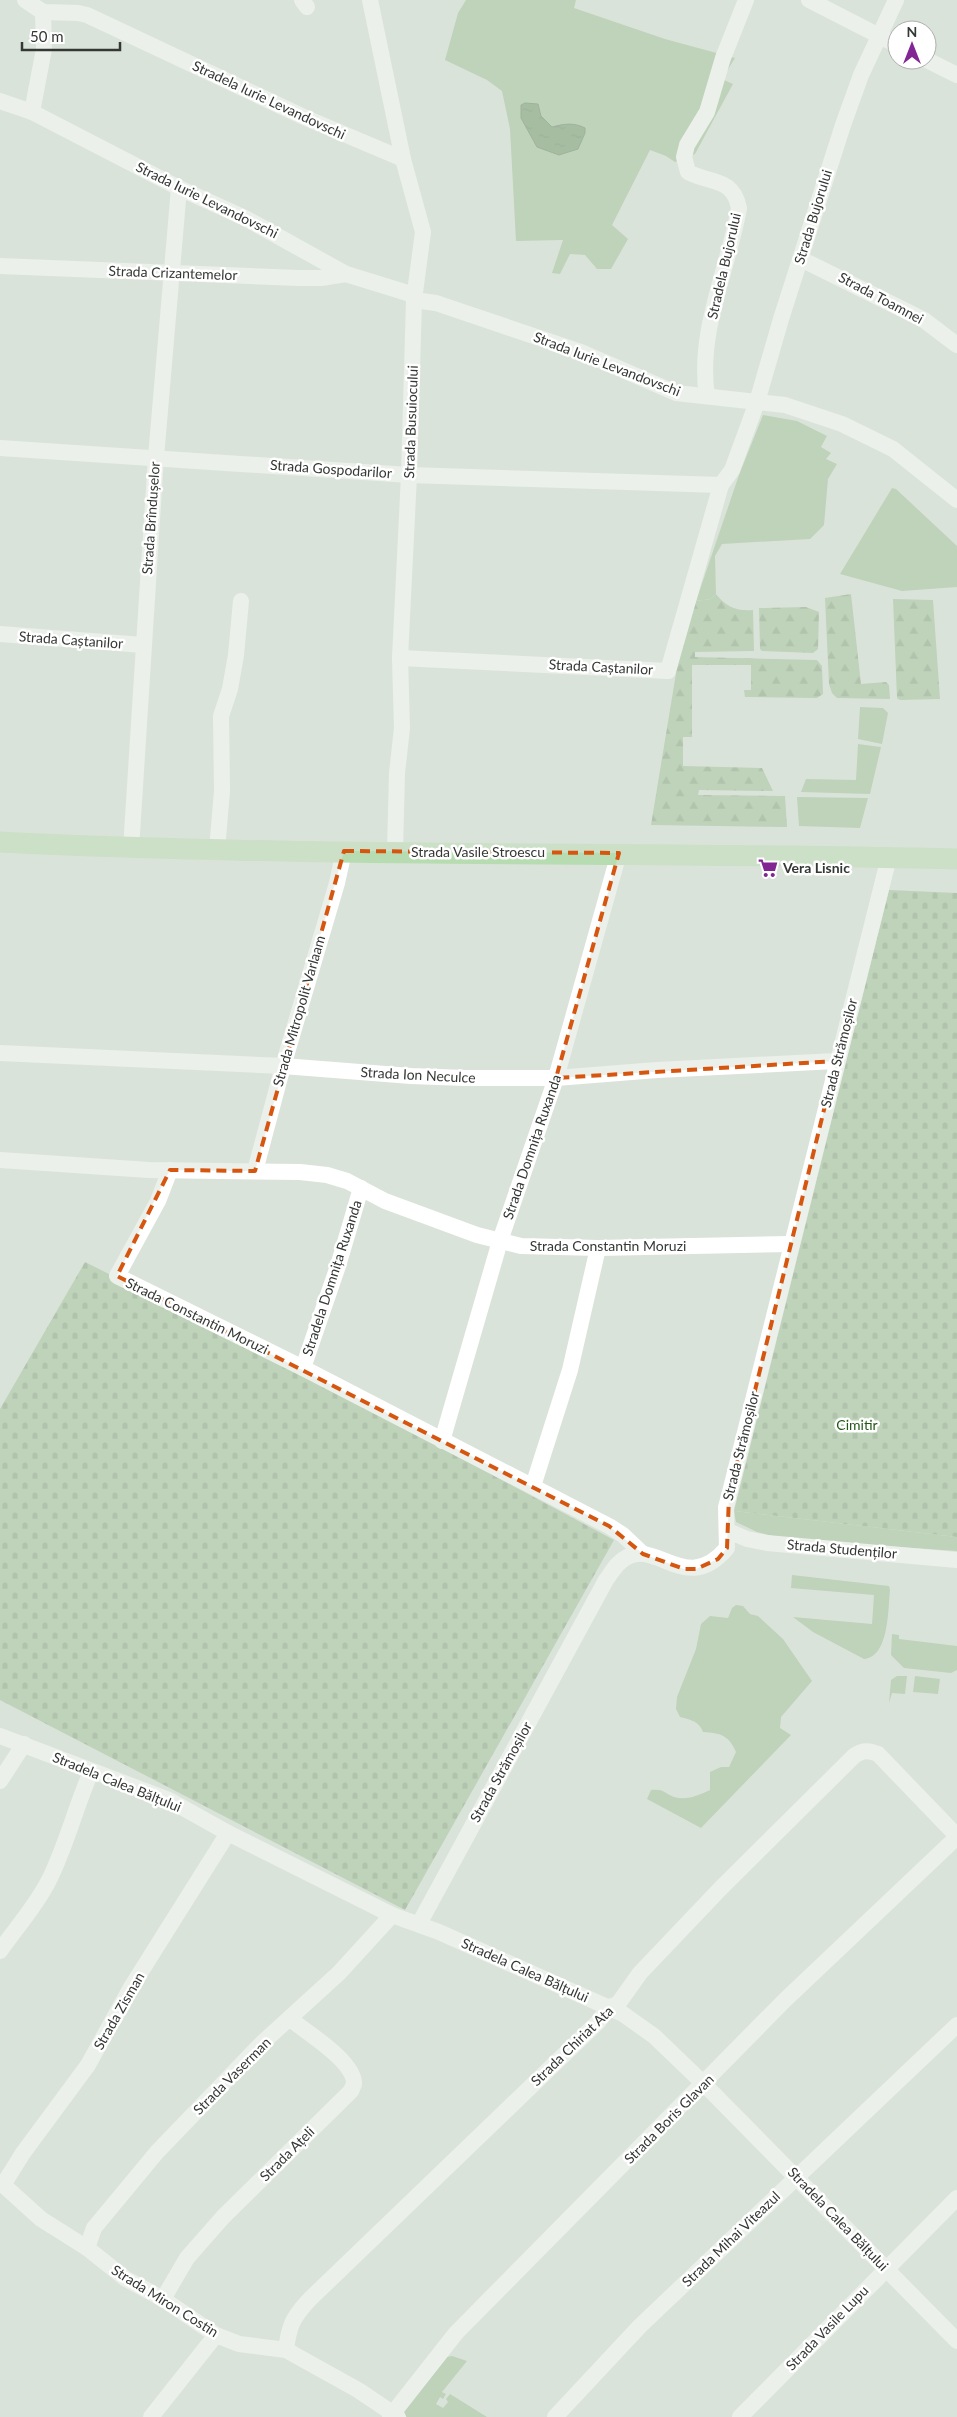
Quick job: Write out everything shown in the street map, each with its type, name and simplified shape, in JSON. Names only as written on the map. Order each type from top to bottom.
[{"type":"main road","name":"Strada Vasile Stroescu","points":[[0,842],[131,849],[619,853],[957,859]]},
{"type":"street","points":[[25,0],[43,12],[44,49],[32,112]]},
{"type":"street","name":"Strada Busuiocului","points":[[370,0],[404,159],[424,232],[414,298],[409,475],[400,658],[402,728],[397,773],[395,851]]},
{"type":"street","name":"Stradela Bujorului","points":[[707,396],[705,381],[706,354],[710,326],[738,208],[737,200],[730,188],[719,182],[701,179],[688,172],[684,157],[687,145],[706,112],[723,58],[746,0]]},
{"type":"street","points":[[809,0],[887,40]]},
{"type":"street","name":"Strada Bujorului","points":[[757,402],[843,125],[878,36],[887,23],[896,0]]},
{"type":"street","name":"Stradela Iurie Levandovschi","points":[[43,12],[78,12],[85,8],[306,118],[404,159]]},
{"type":"street","points":[[937,65],[957,75]]},
{"type":"street","name":"Strada Iurie Levandovschi","points":[[0,101],[32,112],[179,188],[262,227],[346,274],[581,352],[676,393],[785,404],[804,410],[868,436],[893,449],[957,500]]},
{"type":"street","name":"Strada Brîndușelor","points":[[131,849],[156,457],[179,188]]},
{"type":"street","name":"Strada Toamnei","points":[[801,259],[924,320],[957,345]]},
{"type":"street","name":"Strada Crizantemelor","points":[[0,266],[171,274],[321,278],[346,274]]},
{"type":"street","points":[[722,485],[732,470],[757,402]]},
{"type":"street","name":"Strada Gospodarilor","points":[[0,448],[409,475],[722,485]]},
{"type":"street","name":"Strada Caștanilor","points":[[400,658],[668,671],[722,485]]},
{"type":"street","points":[[216,850],[222,792],[221,716],[230,688],[236,655],[241,601]]},
{"type":"street","name":"Strada Caștanilor","points":[[0,634],[143,645]]},
{"type":"street","name":"Strada Mitropolit Varlaam","points":[[255,1171],[282,1066],[338,883],[344,851]]},
{"type":"street","name":"Strada Domnița Ruxanda","points":[[442,1441],[500,1241],[556,1078],[619,853]]},
{"type":"street","name":"Strada Strămoșilor","points":[[419,1924],[606,1580],[618,1564],[628,1558],[643,1554],[663,1559],[684,1569],[701,1568],[718,1559],[727,1548],[727,1501],[836,1061],[889,857]]},
{"type":"street","name":"Strada Ion Neculce","points":[[0,1053],[282,1066],[411,1076],[556,1078],[657,1070],[836,1061]]},
{"type":"street","name":"Strada Constantin Moruzi","points":[[0,1160],[170,1170],[300,1172],[327,1175],[361,1188],[385,1201],[500,1241],[530,1247],[598,1248],[790,1244]]},
{"type":"street","name":"Strada Constantin Moruzi","points":[[170,1170],[158,1201],[117,1276],[303,1368]]},
{"type":"street","name":"Stradela Domnița Ruxanda","points":[[303,1368],[338,1266],[361,1188]]},
{"type":"street","points":[[533,1486],[570,1370],[598,1248]]},
{"type":"street","points":[[303,1368],[609,1526],[623,1535],[643,1554]]},
{"type":"street","name":"Strada Studenților","points":[[728,1532],[747,1539],[767,1542],[957,1560]]},
{"type":"street","name":"Stradela Calea Bălțului","points":[[0,1736],[169,1800],[228,1833],[392,1915],[419,1924],[609,2007],[654,2036],[704,2084],[957,2342]]},
{"type":"street","points":[[0,1781],[24,1744]]},
{"type":"street","name":"Strada Chiriat Ata","points":[[286,2350],[288,2331],[294,2316],[310,2298],[598,2022],[609,2007],[618,2004],[640,1973],[720,1889],[854,1756],[861,1751],[869,1750],[878,1754],[957,1836]]},
{"type":"street","points":[[0,1951],[37,1904],[49,1880],[91,1772]]},
{"type":"street","name":"Strada Zisman","points":[[1,2184],[88,2065],[130,1989],[228,1833]]},
{"type":"street","name":"Strada Boris Glavan","points":[[394,2416],[456,2333],[785,2000],[957,1836]]},
{"type":"street","name":"Strada Vaserman","points":[[86,2248],[94,2228],[157,2152],[261,2044],[339,1973],[392,1915]]},
{"type":"street","name":"Strada Ațeli","points":[[163,2299],[187,2258],[223,2216],[351,2091],[355,2078],[342,2060],[290,2019]]},
{"type":"street","name":"Strada Mihai Viteazul","points":[[555,2417],[640,2326],[957,2025]]},
{"type":"street","name":"Strada Miron Costin","points":[[1,2184],[40,2219],[86,2248],[126,2279],[163,2299],[216,2335],[239,2344],[286,2350],[358,2390],[394,2416]]},
{"type":"street","name":"Strada Vasile Lupu","points":[[740,2417],[885,2268],[957,2198]]},
{"type":"street","points":[[151,2417],[216,2335]]},
{"type":"highlighted area","points":[[344,851],[619,853],[556,1078],[836,1061],[729,1496],[727,1548],[718,1559],[696,1569],[684,1569],[643,1554],[609,1526],[117,1276],[170,1170],[255,1171]]},
{"type":"green space","points":[[466,0],[576,0],[574,8],[665,39],[735,58],[722,79],[733,84],[695,154],[675,162],[666,156],[650,150],[612,225],[628,239],[611,269],[597,269],[585,255],[570,254],[560,274],[552,273],[563,240],[516,241],[510,129],[502,91],[487,80],[445,60],[458,13]]},
{"type":"green space","points":[[763,415],[797,421],[827,436],[821,447],[831,453],[826,459],[837,464],[828,479],[824,525],[810,539],[722,544],[715,556],[716,594],[711,599],[696,601],[739,475]]},
{"type":"green space","points":[[892,488],[896,489],[957,546],[957,587],[902,591],[840,574]]},
{"type":"green space","points":[[716,594],[724,603],[733,608],[753,610],[754,651],[695,652],[695,657],[817,660],[822,666],[823,694],[817,698],[745,697],[744,690],[751,690],[751,665],[692,665],[692,737],[683,737],[683,766],[762,768],[773,791],[699,790],[698,795],[785,796],[787,827],[651,825],[680,649],[696,601],[711,599]]},
{"type":"green space","points":[[851,594],[861,684],[886,682],[889,685],[890,699],[837,698],[832,693],[829,684],[825,598]]},
{"type":"green space","points":[[893,599],[933,600],[940,699],[900,700],[897,698]]},
{"type":"green space","points":[[806,607],[819,612],[818,649],[813,653],[762,651],[760,649],[759,608]]},
{"type":"green space","points":[[860,707],[883,708],[888,713],[882,744],[858,739]]},
{"type":"green space","points":[[858,744],[881,747],[870,794],[801,792],[806,779],[856,780]]},
{"type":"green space","points":[[797,797],[868,798],[860,828],[799,826]]},
{"type":"green space","name":"Cimitir","points":[[889,890],[957,893],[957,1537],[734,1511]]},
{"type":"green space","points":[[85,1262],[229,1334],[614,1540],[405,1910],[0,1700],[0,1409]]},
{"type":"green space","points":[[734,1511],[957,1537],[957,1551],[784,1539],[757,1532],[736,1522]]},
{"type":"green space","points":[[792,1575],[889,1586],[886,1631],[883,1642],[878,1650],[872,1656],[864,1659],[813,1632],[793,1617],[872,1624],[874,1595],[791,1588]]},
{"type":"green space","points":[[736,1605],[743,1606],[750,1614],[758,1616],[783,1639],[812,1681],[781,1717],[780,1728],[791,1735],[701,1828],[647,1799],[651,1790],[662,1791],[674,1797],[684,1798],[693,1797],[710,1790],[710,1772],[721,1767],[729,1767],[736,1752],[727,1738],[719,1734],[703,1732],[697,1723],[680,1717],[676,1709],[677,1697],[696,1649],[701,1624],[710,1616],[728,1618],[732,1608]]},
{"type":"green space","points":[[892,1634],[899,1635],[899,1639],[957,1646],[957,1670],[951,1673],[904,1668],[891,1655]]},
{"type":"green space","points":[[897,1676],[907,1676],[905,1694],[892,1693],[889,1703],[891,1680]]},
{"type":"green space","points":[[915,1676],[940,1679],[938,1694],[913,1692]]},
{"type":"green space","points":[[452,2356],[467,2361],[442,2392],[446,2394],[443,2399],[440,2397],[436,2404],[443,2408],[448,2402],[446,2399],[450,2394],[487,2417],[407,2417],[402,2414],[447,2357]]},
{"type":"water","points":[[525,103],[538,104],[541,116],[552,127],[568,124],[585,128],[585,133],[578,149],[559,155],[537,147],[521,118],[521,105]]},
{"type":"place","name":"Vera Lisnic","points":[[768,868]]}]
